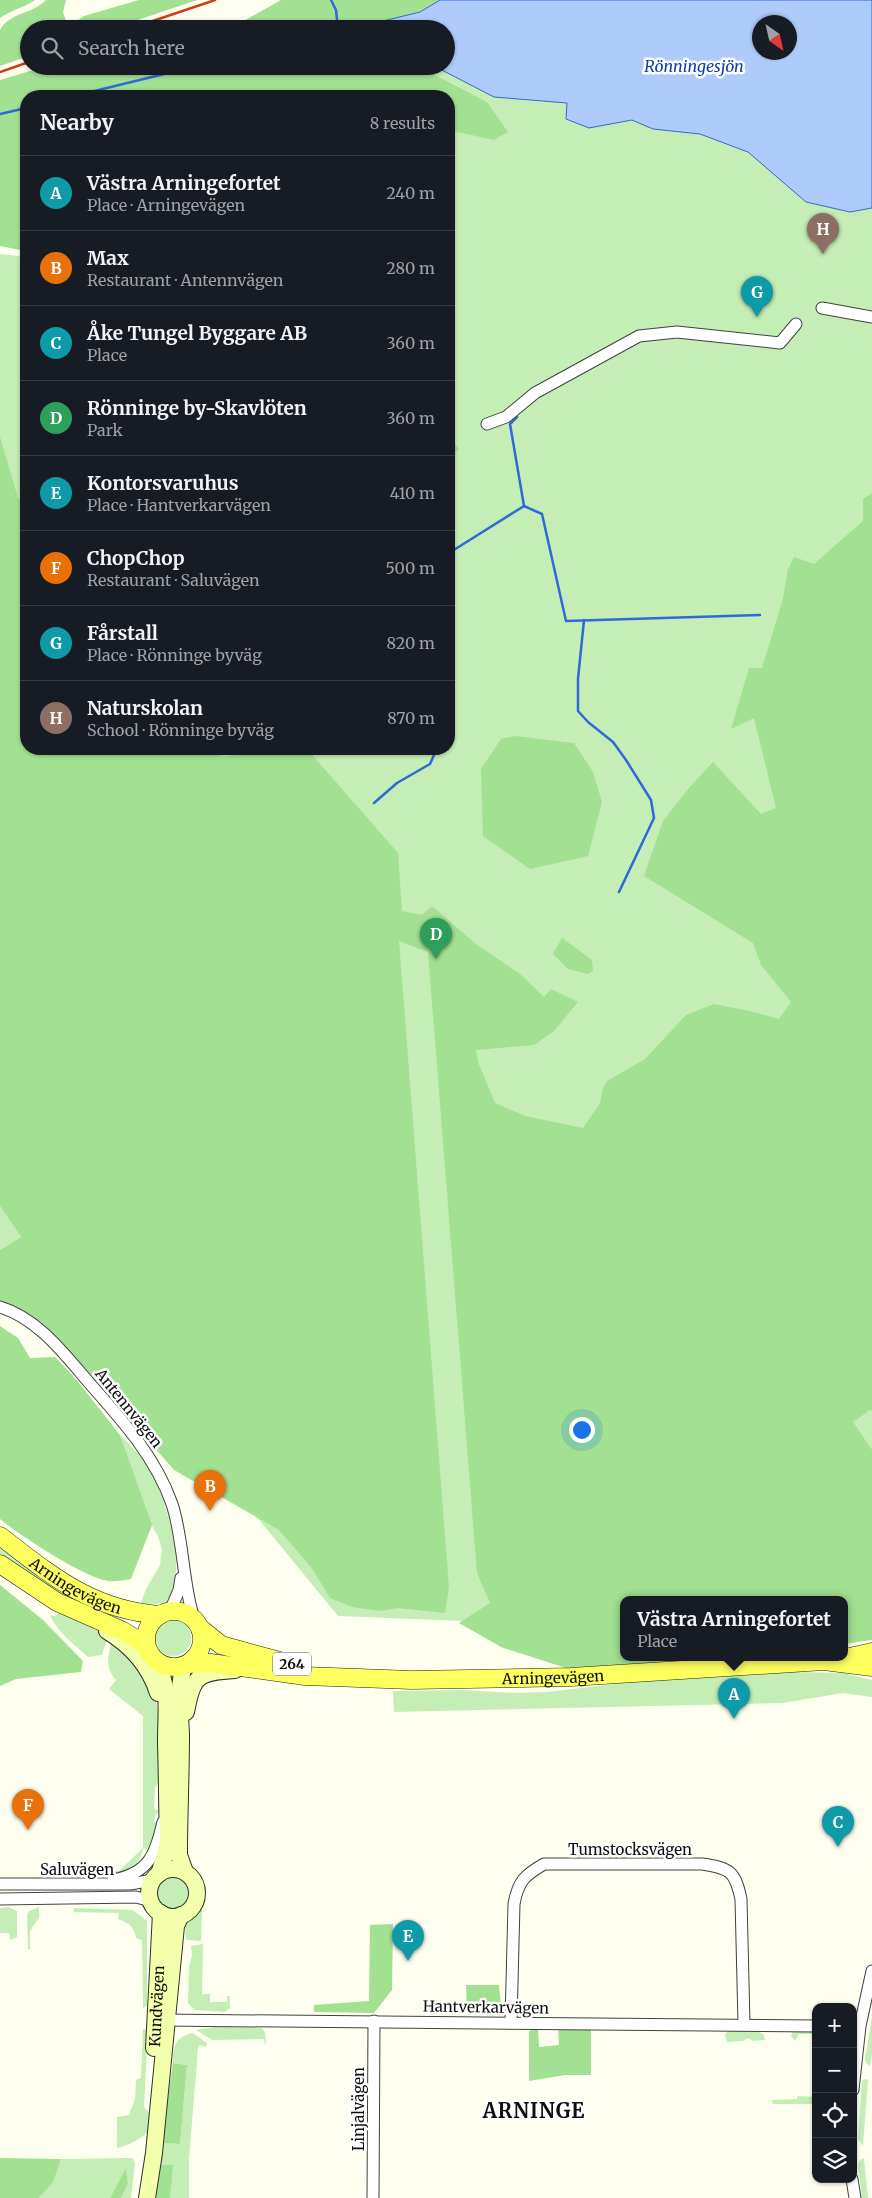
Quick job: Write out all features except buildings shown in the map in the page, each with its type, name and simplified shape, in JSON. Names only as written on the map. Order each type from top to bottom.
[{"type":"main road","name":"Arningevägen","points":[[0,1536],[73,1589],[112,1607],[137,1613],[165,1613]]},
{"type":"main road","name":"Arningevägen","points":[[0,1564],[57,1602],[123,1631],[146,1645]]},
{"type":"main road","name":"264","points":[[165,1613],[183,1612],[197,1624]]},
{"type":"main road","points":[[158,1663],[150,1655],[146,1645],[148,1628],[165,1613]]},
{"type":"main road","name":"Arningevägen","points":[[197,1624],[221,1645],[306,1667],[391,1679]]},
{"type":"main road","points":[[186,1665],[196,1657],[201,1648],[202,1638],[197,1624]]},
{"type":"main road","name":"Arningevägen","points":[[848,1658],[872,1652]]},
{"type":"main road","name":"Arningevägen","points":[[186,1665],[211,1663],[305,1676],[391,1679],[571,1677],[833,1661],[872,1667]]},
{"type":"main road","name":"264","points":[[158,1663],[166,1667],[186,1665]]},
{"type":"street","points":[[822,308],[872,317]]},
{"type":"street","points":[[487,424],[506,417],[535,393],[639,336],[677,332],[780,343],[796,324]]},
{"type":"street","name":"Antennvägen","points":[[0,1307],[12,1311],[36,1326],[59,1348],[138,1441],[153,1464],[172,1504],[182,1551],[179,1590],[165,1613]]},
{"type":"street","name":"Antennvägen","points":[[182,1564],[188,1599],[197,1624]]},
{"type":"street","points":[[57,1602],[122,1640],[135,1653],[154,1681],[167,1721]]},
{"type":"street","points":[[156,1877],[172,1868],[185,1872],[191,1877],[197,1892],[194,1905],[182,1915],[170,1916],[156,1907],[150,1887],[166,1856],[168,1840],[168,1705],[166,1683],[158,1663]]},
{"type":"street","points":[[185,1872],[179,1856],[181,1734],[179,1681],[186,1665]]},
{"type":"street","points":[[181,1734],[191,1686],[202,1676],[217,1671],[258,1669]]},
{"type":"street","points":[[93,1884],[133,1874],[149,1862],[155,1854],[167,1803]]},
{"type":"street","name":"Tumstocksvägen","points":[[511,2022],[514,1904],[517,1888],[526,1876],[544,1864],[702,1864],[724,1867],[737,1880],[741,1899],[744,2024]]},
{"type":"street","name":"Saluvägen","points":[[0,1884],[130,1884],[156,1877]]},
{"type":"street","name":"Saluvägen","points":[[0,1899],[136,1897],[156,1907]]},
{"type":"street","name":"Kundvägen","points":[[156,1907],[162,2020]]},
{"type":"street","name":"Kundvägen","points":[[147,2198],[154,2153],[162,2020],[176,1926],[182,1915]]},
{"type":"street","points":[[857,2026],[872,1971]]},
{"type":"street","name":"Hantverkarvägen","points":[[162,2020],[812,2026]]},
{"type":"street","name":"Linjalvägen","points":[[372,2198],[374,2021]]},
{"type":"street","points":[[853,2183],[855,2198]]},
{"type":"green space","points":[[0,0],[35,0],[0,18]]},
{"type":"green space","points":[[46,0],[66,0],[63,12],[66,20],[20,20],[20,59],[0,66],[0,30],[4,24],[16,16],[41,5]]},
{"type":"green space","points":[[139,0],[197,0],[138,20],[78,20],[84,16]]},
{"type":"green space","points":[[281,0],[440,0],[420,12],[387,20],[246,20]]},
{"type":"green space","points":[[455,69],[628,119],[735,141],[825,206],[847,205],[872,208],[872,1611],[848,1602],[848,1596],[620,1596],[620,1611],[614,1627],[338,1616],[210,1460],[0,1169],[0,254],[20,256],[20,755],[455,755],[455,90],[420,90],[349,75],[455,75]]},
{"type":"green space","points":[[20,74],[434,75],[487,102],[508,132],[494,140],[455,131],[455,90],[20,90],[20,250],[0,246],[0,80]]},
{"type":"green space","points":[[0,437],[18,498],[20,499],[20,755],[217,755],[224,757],[237,755],[312,755],[398,853],[402,911],[422,915],[432,906],[476,944],[520,974],[544,997],[551,989],[578,1002],[554,1031],[534,1045],[476,1050],[478,1062],[495,1103],[525,1116],[583,1128],[600,1103],[603,1088],[607,1081],[645,1059],[686,1015],[714,1004],[779,1019],[791,1002],[761,965],[753,943],[644,876],[663,821],[713,762],[761,814],[776,808],[754,718],[731,729],[749,668],[762,668],[783,599],[788,569],[794,557],[814,564],[863,521],[863,499],[872,493],[872,1411],[870,1410],[853,1422],[872,1450],[872,1640],[848,1643],[848,1596],[620,1596],[620,1661],[693,1661],[572,1670],[501,1647],[459,1623],[490,1603],[477,1573],[428,952],[399,941],[449,1587],[445,1613],[397,1608],[381,1611],[352,1607],[330,1598],[311,1567],[279,1530],[174,1470],[49,1330],[16,1307],[4,1308],[0,1304],[0,1250],[21,1237],[0,1206]]},
{"type":"green space","points":[[455,444],[459,449],[455,452]]},
{"type":"green space","points":[[514,736],[574,743],[593,772],[602,802],[588,856],[530,869],[483,836],[481,769],[501,739]]},
{"type":"green space","points":[[562,938],[592,960],[593,971],[588,974],[568,969],[553,954]]},
{"type":"green space","points":[[0,1206],[21,1237],[0,1250]]},
{"type":"green space","points":[[0,1326],[18,1338],[30,1358],[55,1357],[75,1378],[120,1435],[152,1525],[131,1579],[108,1581],[84,1572],[36,1545],[0,1519]]},
{"type":"green space","points":[[120,1435],[151,1471],[170,1523],[176,1560],[176,1577],[172,1592],[165,1603],[140,1605],[146,1589],[160,1565],[162,1550],[158,1536],[142,1509],[133,1473]]},
{"type":"green space","points":[[0,1549],[38,1577],[66,1594],[80,1602],[110,1613],[107,1619],[39,1581],[0,1554]]},
{"type":"green space","points":[[0,1585],[43,1620],[83,1661],[81,1672],[16,1679],[0,1686]]},
{"type":"green space","points":[[59,1613],[82,1621],[108,1636],[102,1655],[88,1657],[67,1638],[57,1627],[50,1615],[55,1616]]},
{"type":"green space","points":[[173,1620],[186,1625],[191,1638],[186,1651],[173,1656],[160,1651],[155,1638],[160,1625]]},
{"type":"green space","points":[[113,1638],[129,1650],[155,1696],[159,1719],[159,1780],[155,1789],[154,1809],[160,1811],[155,1815],[154,1822],[157,1822],[152,1848],[143,1849],[140,1858],[134,1865],[116,1873],[76,1874],[74,1870],[119,1871],[143,1848],[143,1716],[109,1689],[116,1680],[108,1665]]},
{"type":"green space","points":[[793,1672],[843,1673],[872,1680],[872,1697],[843,1693],[783,1703],[394,1712],[393,1691],[547,1692],[623,1683]]},
{"type":"green space","points":[[172,1877],[178,1878],[183,1882],[187,1887],[187,1899],[183,1904],[178,1908],[172,1909],[166,1908],[161,1904],[157,1899],[156,1893],[157,1887],[161,1882],[166,1878]]},
{"type":"green space","points":[[8,1907],[17,1911],[17,1937],[10,1940],[9,1933],[0,1933],[0,1908]]},
{"type":"green space","points":[[39,1907],[39,1918],[30,1931],[30,1949],[28,1949],[27,1915],[29,1911]]},
{"type":"green space","points":[[74,1908],[133,1910],[147,1921],[147,2005],[143,2009],[142,1940],[136,1938],[130,1926],[118,1919],[119,1913],[73,1912]]},
{"type":"green space","points":[[202,1909],[201,1941],[187,1940],[185,1935],[186,1926],[194,1915]]},
{"type":"green space","points":[[393,1924],[392,1990],[374,2013],[314,2012],[314,2005],[369,2001],[370,1925]]},
{"type":"green space","points":[[203,1944],[202,1994],[210,1994],[210,2002],[227,2002],[227,1996],[230,1996],[230,2008],[225,2012],[195,2010],[188,2003],[191,1946]]},
{"type":"green space","points":[[466,1985],[499,1985],[501,2006],[493,2012],[467,2012]]},
{"type":"green space","points":[[872,2016],[872,2054],[870,2066],[866,2063],[865,2059]]},
{"type":"green space","points":[[591,2025],[591,2075],[565,2075],[529,2081],[529,2031],[538,2028],[539,2047],[559,2045],[558,2026]]},
{"type":"green space","points":[[215,2027],[262,2028],[265,2032],[266,2043],[265,2045],[264,2039],[212,2040],[196,2030]]},
{"type":"green space","points":[[143,2029],[148,2030],[144,2107],[151,2114],[150,2130],[135,2141],[117,2148],[117,2117],[129,2115],[135,2099],[136,2080],[141,2078]]},
{"type":"green space","points":[[729,2030],[759,2032],[764,2035],[765,2040],[753,2041],[748,2038],[743,2041],[727,2042],[725,2034]]},
{"type":"green space","points":[[793,2031],[812,2031],[812,2034],[799,2034],[795,2041],[791,2036]]},
{"type":"green space","points":[[193,2033],[207,2043],[206,2047],[200,2045],[198,2048],[189,2159],[189,2198],[170,2198],[172,2165],[161,2165],[161,2143],[180,2144],[187,2065],[173,2063],[174,2052],[176,2043],[182,2037]]},
{"type":"green space","points":[[173,2063],[187,2065],[180,2144],[161,2143]]},
{"type":"green space","points":[[868,2080],[863,2146],[858,2139],[862,2081]]},
{"type":"green space","points":[[797,2096],[812,2097],[812,2104],[773,2104],[772,2100],[797,2099]]},
{"type":"green space","points":[[0,2158],[61,2159],[53,2182],[39,2198],[0,2198]]},
{"type":"green space","points":[[132,2158],[135,2163],[131,2198],[121,2198],[128,2184],[126,2169],[110,2198],[39,2198],[52,2182],[61,2159]]},
{"type":"green space","points":[[864,2158],[868,2198],[862,2198],[858,2165],[860,2160]]},
{"type":"green space","points":[[161,2165],[173,2165],[170,2198],[153,2198]]},
{"type":"green space","points":[[126,2168],[128,2184],[121,2198],[110,2198]]},
{"type":"water","name":"Rönningesjön","points":[[440,0],[872,0],[872,208],[850,212],[806,202],[748,152],[700,134],[653,129],[632,120],[589,128],[566,119],[567,103],[494,97],[451,75],[455,75],[455,20],[387,20],[420,12]]},
{"type":"waterway","points":[[331,0],[336,10],[337,20]]},
{"type":"waterway","points":[[99,90],[160,75]]},
{"type":"waterway","points":[[0,114],[20,109]]},
{"type":"waterway","points":[[455,549],[524,506],[510,424],[517,417]]},
{"type":"waterway","points":[[524,506],[542,514],[566,621],[760,615]]},
{"type":"waterway","points":[[584,620],[578,679],[578,711],[588,722],[613,742],[626,760],[651,800],[654,818],[619,892]]},
{"type":"waterway","points":[[374,803],[397,783],[430,764],[434,755]]},
{"type":"railway","points":[[156,20],[215,0]]},
{"type":"railway","points":[[0,72],[20,65]]},
{"type":"place","name":"Naturskolan","points":[[823,254]]},
{"type":"place","name":"Fårstall","points":[[757,317]]},
{"type":"place","name":"Rönninge by-Skavlöten","points":[[436,959]]},
{"type":"place","name":"Max","points":[[210,1511]]},
{"type":"place","name":"Västra Arningefortet","points":[[734,1719]]},
{"type":"place","name":"ChopChop","points":[[28,1830]]},
{"type":"place","name":"Åke Tungel Byggare AB","points":[[838,1847]]},
{"type":"place","name":"Kontorsvaruhus","points":[[408,1961]]},
{"type":"district","name":"ARNINGE","points":[[534,2110]]}]
